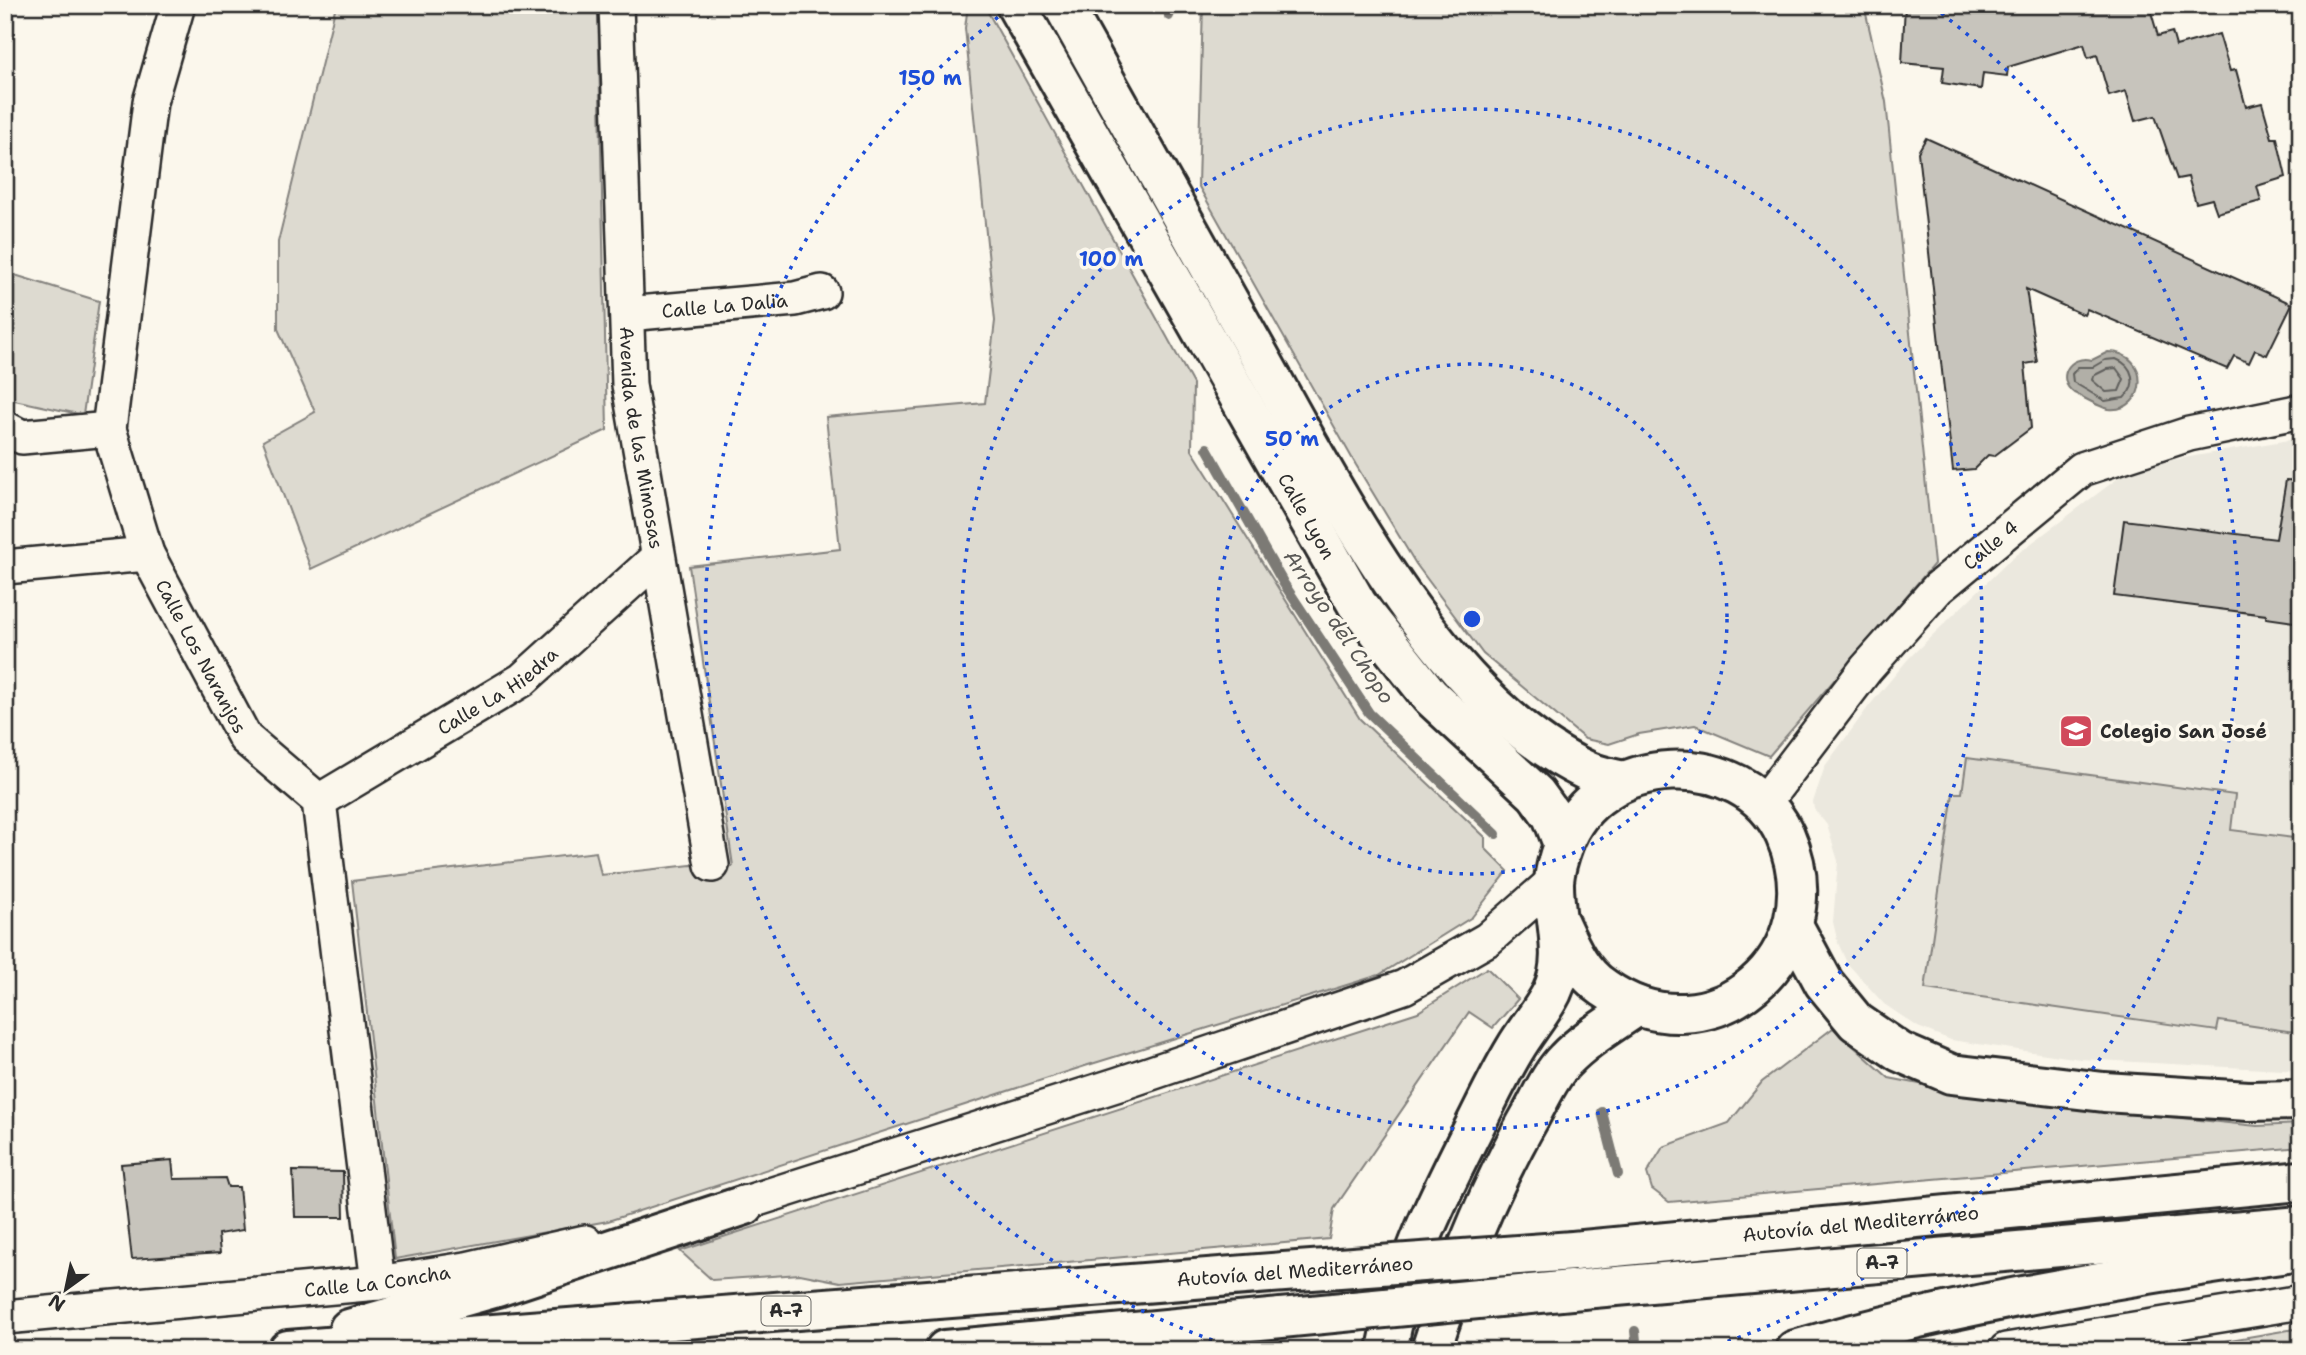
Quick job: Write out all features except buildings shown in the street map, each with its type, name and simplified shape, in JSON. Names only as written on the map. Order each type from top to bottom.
[{"type":"main road","name":"Calle Lyon","points":[[1016,5],[1357,604],[1430,696],[1536,794],[1552,816],[1563,844]]},
{"type":"main road","name":"Calle Lyon","points":[[1063,5],[1349,514],[1413,611],[1472,682],[1532,739],[1589,772],[1623,781]]},
{"type":"main road","points":[[1387,1350],[1403,1279],[1434,1206],[1515,1048],[1552,991],[1559,964],[1559,923],[1554,881],[1563,844],[1578,818],[1598,796],[1623,781],[1658,769],[1696,770],[1732,782],[1763,804],[1783,830],[1796,861],[1799,894],[1794,927],[1776,962],[1749,990],[1714,1008],[1676,1013],[1637,1006],[1602,988],[1575,959],[1559,923]]},
{"type":"main road","points":[[1794,927],[1824,983],[1856,1022],[1900,1052],[1951,1073],[2104,1092],[2249,1101],[2301,1100]]},
{"type":"main road","points":[[1431,1350],[1478,1219],[1511,1149],[1550,1081],[1563,1062],[1580,1047],[1637,1006]]},
{"type":"main road","name":"Autovía del Mediterráneo","points":[[288,1350],[1573,1251],[2301,1181]]},
{"type":"main road","points":[[275,1350],[497,1287],[745,1205]]},
{"type":"main road","name":"A-7","points":[[945,1350],[1571,1290],[2301,1226]]},
{"type":"main road","points":[[1795,1350],[1881,1325],[2109,1280],[2301,1251]]},
{"type":"street","name":"Calle Los Naranjos","points":[[178,5],[149,102],[109,429],[147,554],[245,738],[319,801]]},
{"type":"street","name":"Avenida de las Mimosas","points":[[616,5],[629,385],[712,865]]},
{"type":"street","name":"Calle La Dalia","points":[[627,314],[795,299],[822,292]]},
{"type":"street","name":"Calle 4","points":[[1763,804],[1866,669],[1938,588],[2082,469],[2189,434],[2301,411]]},
{"type":"street","points":[[5,428],[22,437],[109,429]]},
{"type":"street","points":[[5,567],[147,554]]},
{"type":"street","name":"Calle La Hiedra","points":[[319,801],[522,680],[658,557]]},
{"type":"street","points":[[319,801],[378,1283]]},
{"type":"street","name":"Calle La Concha","points":[[5,1317],[378,1283],[466,1269],[745,1205],[1404,987],[1488,939],[1554,881]]},
{"type":"street","points":[[2006,1350],[2301,1302]]},
{"type":"shaded area","points":[[336,5],[598,5],[607,430],[311,569],[263,441],[315,412],[278,329],[278,242]]},
{"type":"shaded area","points":[[968,5],[984,5],[1193,384],[1192,450],[1360,719],[1485,837],[1485,848],[1508,871],[1472,917],[1379,975],[1085,1066],[608,1221],[395,1259],[352,881],[596,852],[601,875],[691,865],[733,866],[689,566],[840,549],[826,417],[985,403],[995,321],[965,28]]},
{"type":"shaded area","points":[[1203,5],[1864,5],[1886,102],[1934,564],[1769,756],[1695,725],[1639,734],[1609,744],[1585,739],[1483,654],[1416,564],[1356,465],[1198,185]]},
{"type":"shaded area","points":[[5,272],[99,301],[83,415],[5,398]]},
{"type":"shaded area","name":"Colegio San José","points":[[2301,438],[2301,1071],[2080,1059],[1951,1040],[1918,1027],[1884,1004],[1847,963],[1838,943],[1833,922],[1838,861],[1827,825],[1814,809],[1813,802],[1825,766],[1869,706],[1909,658],[2013,557],[2121,476],[2166,461]]},
{"type":"shaded area","points":[[1967,758],[2235,795],[2231,830],[2301,839],[2301,1033],[2219,1021],[2217,1031],[1925,989],[1953,793],[1962,793]]},
{"type":"shaded area","points":[[1487,968],[1518,999],[1493,1028],[1469,1012],[1334,1209],[1329,1239],[840,1282],[800,1274],[712,1280],[680,1251],[1418,1012]]},
{"type":"shaded area","points":[[1833,1028],[1889,1078],[1997,1099],[2257,1126],[2301,1124],[2301,1147],[1669,1202],[1652,1189],[1647,1173],[1663,1147],[1729,1123],[1762,1082]]},
{"type":"shaded area","points":[[2301,1328],[2301,1350],[2172,1350]]},
{"type":"water","points":[[2108,352],[2122,355],[2132,361],[2138,371],[2140,382],[2137,393],[2131,402],[2122,408],[2109,409],[2097,405],[2074,393],[2066,381],[2065,375],[2071,364],[2084,359],[2092,360]]},
{"type":"waterway","name":"Arroyo del Chopo","points":[[1168,5],[1169,16]]},
{"type":"waterway","name":"Arroyo del Chopo","points":[[1207,448],[1284,584],[1369,713],[1496,834]]},
{"type":"waterway","name":"Arroyo del Chopo","points":[[1602,1112],[1618,1174]]},
{"type":"waterway","name":"Arroyo del Chopo","points":[[1635,1331],[1637,1350]]},
{"type":"place","name":"Colegio San José","points":[[2076,731]]}]
